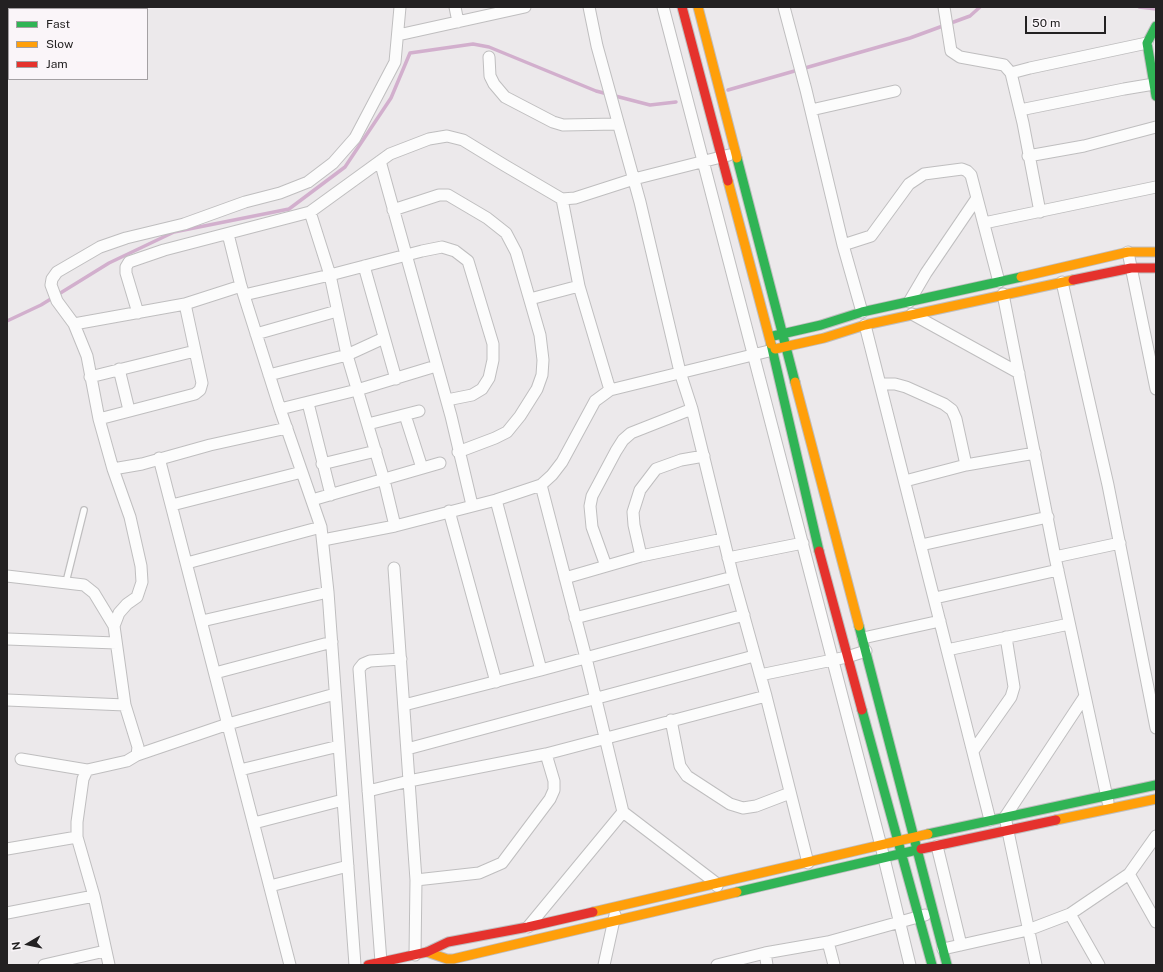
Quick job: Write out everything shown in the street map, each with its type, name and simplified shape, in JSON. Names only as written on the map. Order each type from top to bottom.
[{"type":"street","points":[[114,626],[119,613],[127,604],[137,597],[142,582],[141,566],[130,517],[113,470],[99,419],[87,356],[74,324],[57,302],[51,286],[57,272],[100,247],[126,238],[184,224],[245,202],[280,193],[308,182],[333,163],[355,138],[395,62],[400,7]]},
{"type":"street","points":[[455,7],[458,22]]},
{"type":"street","points":[[398,35],[524,7]]},
{"type":"street","points":[[589,7],[597,46],[614,105],[617,124],[634,179],[680,372],[692,409],[723,539],[766,696],[808,863]]},
{"type":"street","points":[[663,7],[833,659],[910,965]]},
{"type":"street","points":[[682,7],[773,350],[822,562],[901,854],[920,916],[932,965]]},
{"type":"street","points":[[698,7],[782,335],[863,638],[913,839],[943,948],[946,965]]},
{"type":"street","points":[[784,7],[862,312]]},
{"type":"street","points":[[944,10],[951,51],[960,57],[1004,65],[1011,74],[1020,110],[1040,212]]},
{"type":"street","points":[[1156,26],[1147,43],[1156,96]]},
{"type":"street","points":[[1011,74],[1030,68],[1147,43]]},
{"type":"street","points":[[489,57],[490,76],[494,84],[506,97],[553,122],[563,125],[578,126],[617,124]]},
{"type":"street","points":[[1020,110],[1154,84]]},
{"type":"street","points":[[811,110],[895,91]]},
{"type":"street","points":[[1028,156],[1084,146],[1156,127]]},
{"type":"street","points":[[138,313],[126,273],[126,267],[129,262],[164,250],[310,212],[390,154],[430,139],[447,136],[456,137],[463,140],[562,199],[575,198],[634,179],[735,153]]},
{"type":"street","points":[[380,161],[436,366],[447,400],[458,452],[472,506]]},
{"type":"street","points":[[844,245],[871,236],[908,184],[924,174],[962,170],[967,171],[971,175],[999,282]]},
{"type":"street","points":[[984,223],[1156,187]]},
{"type":"street","points":[[393,210],[439,195],[448,195],[487,218],[506,234],[516,252],[540,335],[543,360],[542,376],[537,389],[520,416],[507,432],[458,452]]},
{"type":"street","points":[[909,302],[926,273],[977,198]]},
{"type":"street","points":[[562,199],[579,286],[610,390]]},
{"type":"street","points":[[310,212],[330,275],[337,311],[357,390],[376,451],[395,526]]},
{"type":"street","points":[[228,234],[242,291],[280,409],[321,527],[332,642],[355,965]]},
{"type":"street","points":[[74,324],[138,313],[242,291],[330,275],[406,254],[442,248],[462,255],[468,261],[493,344],[493,360],[488,378],[482,389],[472,395],[447,400]]},
{"type":"street","points":[[769,336],[782,335],[822,325],[862,312],[954,294],[1128,252],[1156,252]]},
{"type":"street","points":[[1128,252],[1156,389]]},
{"type":"street","points":[[364,266],[396,378]]},
{"type":"street","points":[[323,540],[395,526],[496,500],[541,485],[552,475],[562,462],[595,401],[610,390],[680,372],[786,348],[865,325],[912,314],[956,306],[1002,294],[1131,268],[1156,268]]},
{"type":"street","points":[[1062,282],[1108,485],[1156,728]]},
{"type":"street","points":[[530,299],[579,286]]},
{"type":"street","points":[[1002,294],[1055,557],[1109,809]]},
{"type":"street","points":[[99,419],[195,394],[200,390],[202,383],[185,304]]},
{"type":"street","points":[[256,334],[337,311]]},
{"type":"street","points":[[912,314],[1018,373]]},
{"type":"street","points":[[865,325],[990,820]]},
{"type":"street","points":[[269,376],[348,355],[384,338]]},
{"type":"street","points":[[90,376],[195,351]]},
{"type":"street","points":[[280,409],[357,390],[436,366]]},
{"type":"street","points":[[119,369],[129,410]]},
{"type":"street","points":[[881,384],[895,384],[906,387],[944,404],[952,410],[966,465]]},
{"type":"street","points":[[308,403],[322,464],[331,495]]},
{"type":"street","points":[[606,566],[592,527],[590,506],[592,496],[616,451],[623,440],[631,433],[692,409]]},
{"type":"street","points":[[368,424],[419,411]]},
{"type":"street","points":[[405,415],[422,468]]},
{"type":"street","points":[[113,470],[142,464],[210,445],[287,428]]},
{"type":"street","points":[[322,464],[376,451]]},
{"type":"street","points":[[905,481],[966,465],[1035,453]]},
{"type":"street","points":[[641,556],[634,525],[633,512],[640,490],[656,469],[681,460],[704,456]]},
{"type":"street","points":[[160,458],[290,965]]},
{"type":"street","points":[[312,500],[440,463]]},
{"type":"street","points":[[172,505],[302,472]]},
{"type":"street","points":[[541,485],[586,658],[623,812],[716,884],[722,896]]},
{"type":"street","points":[[496,500],[541,670]]},
{"type":"street","points":[[449,511],[496,682]]},
{"type":"street","points":[[921,544],[1048,517]]},
{"type":"street","points":[[187,562],[321,527]]},
{"type":"street","points":[[565,578],[641,556],[723,539]]},
{"type":"street","points":[[728,558],[802,543]]},
{"type":"street","points":[[1055,557],[1120,543]]},
{"type":"street","points":[[394,568],[416,880],[415,955]]},
{"type":"street","points":[[935,598],[1058,570]]},
{"type":"street","points":[[7,576],[79,583],[88,587],[99,601],[114,626],[125,705],[138,747],[137,755]]},
{"type":"street","points":[[575,618],[733,577]]},
{"type":"street","points":[[202,621],[328,592]]},
{"type":"street","points":[[404,705],[496,682],[744,615]]},
{"type":"street","points":[[863,638],[940,621]]},
{"type":"street","points":[[947,650],[1069,624]]},
{"type":"street","points":[[973,751],[1011,697],[1014,687],[1006,637]]},
{"type":"street","points":[[7,639],[116,644]]},
{"type":"street","points":[[215,673],[332,642]]},
{"type":"street","points":[[760,676],[847,657],[866,651]]},
{"type":"street","points":[[407,749],[754,656]]},
{"type":"street","points":[[381,962],[358,669],[370,661],[401,659]]},
{"type":"street","points":[[22,759],[87,770],[127,761],[137,755],[228,724],[335,694]]},
{"type":"street","points":[[368,791],[409,781],[546,754],[766,696]]},
{"type":"street","points":[[1036,965],[1006,817],[1086,696]]},
{"type":"street","points":[[7,700],[125,705]]},
{"type":"street","points":[[671,720],[680,766],[687,776],[730,804],[743,808],[756,806],[790,793]]},
{"type":"street","points":[[240,770],[339,746]]},
{"type":"street","points":[[416,880],[479,873],[502,863],[550,799],[554,790],[554,781],[546,754]]},
{"type":"street","points":[[87,770],[83,779],[77,837],[94,896],[109,965]]},
{"type":"street","points":[[368,965],[427,952],[448,942],[528,927],[990,820],[1156,785]]},
{"type":"street","points":[[427,952],[447,959],[453,959],[916,850],[1156,799]]},
{"type":"street","points":[[254,824],[343,800]]},
{"type":"street","points":[[528,927],[623,812]]},
{"type":"street","points":[[943,948],[1028,930],[1070,914],[1128,874],[1156,836]]},
{"type":"street","points":[[7,849],[77,837]]},
{"type":"street","points":[[937,846],[961,945]]},
{"type":"street","points":[[270,886],[348,866]]},
{"type":"street","points":[[1128,874],[1156,922]]},
{"type":"street","points":[[7,914],[94,896]]},
{"type":"street","points":[[604,965],[616,907]]},
{"type":"street","points":[[718,965],[764,953],[828,942],[933,913]]},
{"type":"street","points":[[1070,914],[1098,965]]},
{"type":"street","points":[[828,942],[834,965]]},
{"type":"street","points":[[44,965],[105,951]]},
{"type":"street","points":[[764,953],[767,965]]},
{"type":"lane","points":[[66,582],[84,510]]},
{"type":"waterway","points":[[728,90],[910,38],[970,16],[980,7]]},
{"type":"waterway","points":[[1139,7],[1156,9]]},
{"type":"waterway","points":[[7,321],[41,305],[109,263],[174,232],[289,209],[345,167],[391,98],[410,53],[473,44],[489,47],[596,91],[650,105],[676,102]]},
{"type":"traffic: fast","points":[[1156,26],[1147,43],[1156,96]]},
{"type":"traffic: fast","points":[[737,158],[795,382]]},
{"type":"traffic: fast","points":[[773,336],[821,325],[862,312],[1021,277]]},
{"type":"traffic: fast","points":[[771,344],[819,551]]},
{"type":"traffic: fast","points":[[859,626],[947,965]]},
{"type":"traffic: fast","points":[[862,710],[932,965]]},
{"type":"traffic: fast","points":[[928,834],[1156,785]]},
{"type":"traffic: fast","points":[[737,892],[921,849]]},
{"type":"traffic: slow","points":[[698,7],[737,158]]},
{"type":"traffic: slow","points":[[728,181],[771,344]]},
{"type":"traffic: slow","points":[[1021,277],[1128,252],[1156,252]]},
{"type":"traffic: slow","points":[[775,349],[824,338],[865,325],[1073,280]]},
{"type":"traffic: slow","points":[[795,382],[859,626]]},
{"type":"traffic: slow","points":[[1056,820],[1156,799]]},
{"type":"traffic: slow","points":[[593,912],[928,834]]},
{"type":"traffic: slow","points":[[427,952],[447,959],[453,959],[737,892]]},
{"type":"traffic: jam","points":[[682,7],[728,181]]},
{"type":"traffic: jam","points":[[1073,280],[1131,268],[1156,268]]},
{"type":"traffic: jam","points":[[819,551],[862,710]]},
{"type":"traffic: jam","points":[[921,849],[1056,820]]},
{"type":"traffic: jam","points":[[368,965],[427,952],[448,942],[528,927],[593,912]]}]
